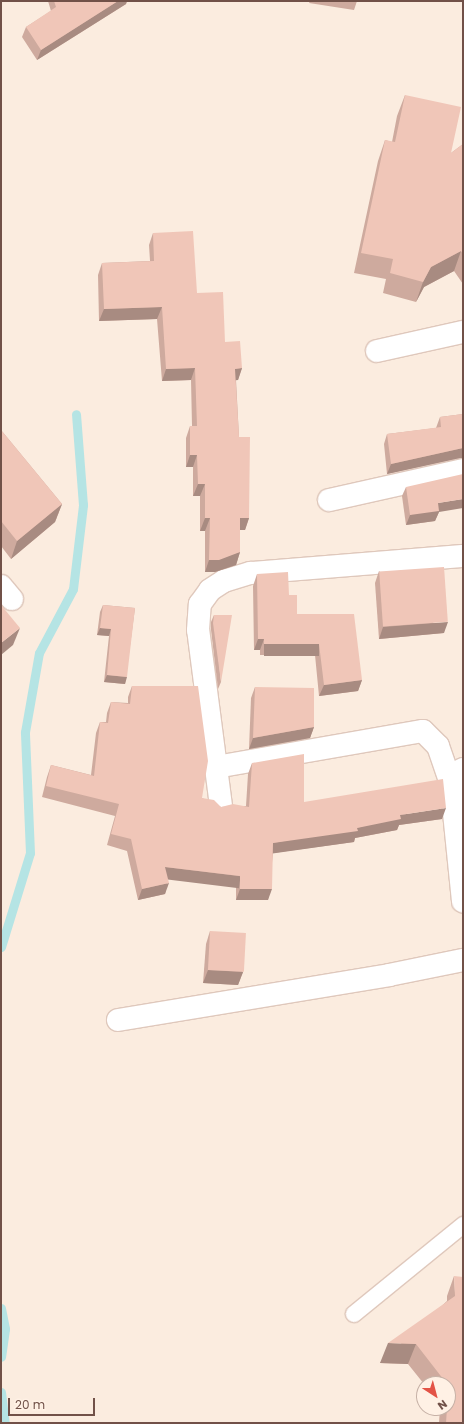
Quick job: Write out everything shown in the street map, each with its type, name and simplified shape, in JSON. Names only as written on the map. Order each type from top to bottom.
[{"type":"street","points":[[377,351],[463,332]]},
{"type":"street","points":[[329,500],[463,470]]},
{"type":"street","points":[[221,806],[198,630],[200,604],[210,590],[224,581],[251,573],[463,556]]},
{"type":"street","points":[[216,768],[423,731],[438,746],[457,776],[463,902]]},
{"type":"street","points":[[118,1020],[389,975],[463,960]]},
{"type":"lane","points":[[354,1314],[463,1225]]},
{"type":"building","points":[[54,1],[118,1],[41,50],[26,27],[56,7]]},
{"type":"building","points":[[405,95],[461,107],[451,153],[463,144],[463,254],[461,251],[431,267],[423,282],[390,273],[393,259],[361,253],[385,140],[395,142]]},
{"type":"building","points":[[193,231],[197,293],[223,292],[225,342],[240,341],[242,368],[235,369],[239,437],[250,437],[249,518],[240,518],[240,552],[219,560],[209,560],[210,518],[205,518],[205,484],[198,484],[197,455],[190,455],[190,426],[197,426],[195,368],[166,369],[162,307],[104,309],[102,263],[154,261],[153,233]]},
{"type":"building","points":[[463,414],[463,448],[391,464],[387,434],[441,427],[440,417]]},
{"type":"building","points":[[1,430],[62,504],[17,541],[1,521]]},
{"type":"building","points":[[463,474],[463,499],[438,503],[439,511],[410,515],[406,487]]},
{"type":"building","points":[[444,567],[448,622],[383,626],[379,572]]},
{"type":"building","points":[[288,572],[289,595],[297,595],[297,614],[354,614],[362,680],[324,685],[319,644],[264,644],[264,639],[258,639],[257,574]]},
{"type":"building","points":[[1,605],[20,628],[1,643]]},
{"type":"building","points":[[103,605],[135,608],[127,677],[107,675],[111,629],[100,628]]},
{"type":"building","points":[[214,615],[232,615],[221,682],[213,623]]},
{"type":"building","points":[[132,686],[198,686],[208,761],[202,798],[214,800],[221,807],[233,804],[249,807],[252,763],[304,754],[304,802],[443,779],[446,808],[400,815],[401,819],[357,828],[358,831],[273,843],[272,889],[240,889],[240,876],[165,867],[169,883],[142,889],[131,839],[111,834],[119,804],[46,786],[51,765],[94,776],[100,722],[108,723],[111,702],[130,704]]},
{"type":"building","points":[[255,687],[314,688],[314,727],[253,738]]},
{"type":"building","points":[[210,931],[246,933],[244,972],[208,970]]},
{"type":"building","points":[[454,1276],[463,1277],[463,1423],[446,1423],[446,1416],[456,1416],[456,1376],[441,1376],[416,1344],[388,1343],[455,1296]]},
{"type":"waterway","points":[[1,947],[30,853],[25,732],[39,653],[73,589],[83,505],[76,414]]},
{"type":"waterway","points":[[1,1308],[5,1329],[1,1357]]},
{"type":"waterway","points":[[1,1392],[5,1423]]}]
